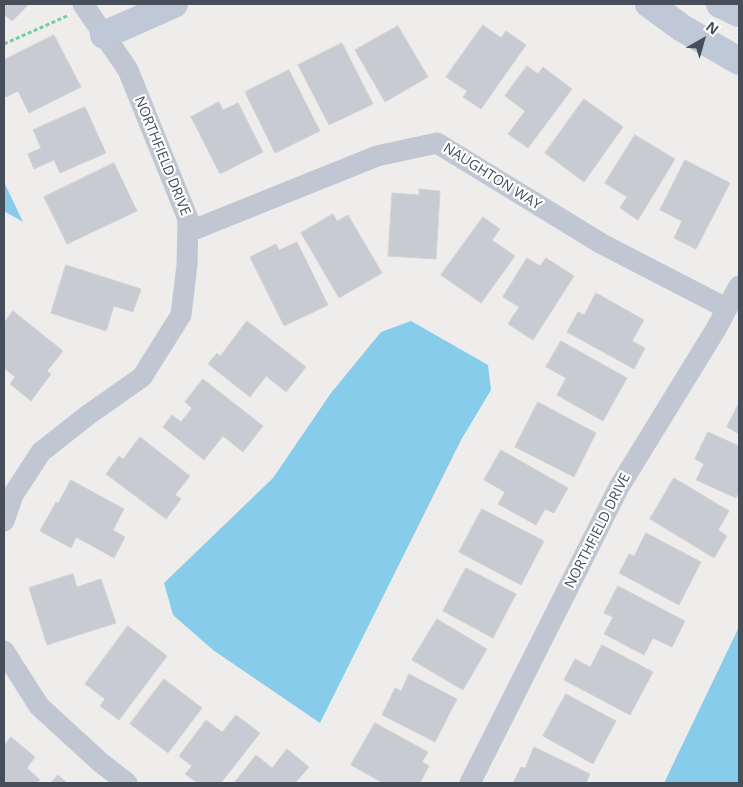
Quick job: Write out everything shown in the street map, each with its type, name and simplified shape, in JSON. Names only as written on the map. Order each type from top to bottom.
[{"type":"street","points":[[104,35],[174,4]]},
{"type":"street","points":[[649,4],[682,28],[739,61]]},
{"type":"street","points":[[720,4],[739,13]]},
{"type":"street","name":"NORTHFIELD DRIVE","points":[[4,521],[13,495],[40,452],[88,415],[142,378],[181,315],[187,265],[188,218],[128,70],[84,6]]},
{"type":"street","name":"NAUGHTON WAY","points":[[188,232],[377,156],[437,143],[602,244],[726,308]]},
{"type":"street","name":"NORTHFIELD DRIVE","points":[[470,783],[619,487],[716,329],[739,286]]},
{"type":"street","points":[[4,651],[39,706],[100,762],[127,783]]},
{"type":"path","points":[[4,44],[84,6]]},
{"type":"water","points":[[4,182],[23,222],[4,211]]},
{"type":"water","points":[[411,321],[488,365],[491,390],[461,440],[320,723],[213,650],[173,615],[164,583],[273,478],[331,393],[381,332]]},
{"type":"water","points":[[739,627],[739,783],[664,783]]},
{"type":"building","points":[[4,4],[29,4],[12,21],[4,16]]},
{"type":"building","points":[[483,25],[501,38],[506,31],[526,45],[481,109],[463,97],[467,91],[446,77]]},
{"type":"building","points":[[398,26],[428,77],[385,102],[355,50]]},
{"type":"building","points":[[54,35],[81,87],[29,113],[18,91],[6,97],[4,93],[4,60]]},
{"type":"building","points":[[342,43],[373,104],[329,125],[298,65]]},
{"type":"building","points":[[527,66],[538,74],[543,67],[572,89],[528,148],[508,134],[525,111],[505,96]]},
{"type":"building","points":[[289,70],[320,131],[275,153],[245,92]]},
{"type":"building","points":[[584,99],[623,127],[584,182],[545,153]]},
{"type":"building","points":[[219,102],[223,110],[238,103],[263,152],[220,174],[191,117]]},
{"type":"building","points":[[85,107],[106,153],[60,173],[54,160],[34,169],[28,154],[41,148],[33,130]]},
{"type":"building","points":[[635,135],[675,159],[638,220],[620,208],[627,197],[605,183]]},
{"type":"building","points":[[685,160],[730,183],[696,249],[674,238],[682,221],[660,210]]},
{"type":"building","points":[[114,163],[137,211],[67,244],[44,197]]},
{"type":"building","points":[[419,189],[440,191],[436,259],[388,256],[392,193],[419,195]]},
{"type":"building","points":[[333,214],[337,221],[348,215],[382,273],[339,298],[301,233]]},
{"type":"building","points":[[483,217],[500,229],[492,240],[515,256],[481,303],[441,275]]},
{"type":"building","points":[[297,242],[328,305],[284,326],[250,257],[276,244],[279,250]]},
{"type":"building","points":[[527,258],[540,266],[546,258],[574,276],[533,340],[508,324],[519,307],[503,297]]},
{"type":"building","points":[[66,265],[141,289],[133,312],[114,306],[106,331],[51,313]]},
{"type":"building","points":[[596,293],[644,320],[632,341],[645,348],[634,369],[567,332],[578,312],[584,315]]},
{"type":"building","points":[[13,311],[63,351],[47,371],[51,374],[31,401],[10,384],[15,377],[4,368],[4,323]]},
{"type":"building","points":[[247,321],[306,367],[286,392],[266,376],[250,397],[208,364],[217,353],[220,356]]},
{"type":"building","points":[[561,341],[627,378],[603,421],[557,395],[566,378],[546,367]]},
{"type":"building","points":[[203,379],[263,426],[243,452],[223,436],[204,460],[163,427],[172,415],[181,422],[192,408],[185,402]]},
{"type":"building","points":[[538,402],[596,433],[574,477],[515,447]]},
{"type":"building","points":[[739,403],[739,434],[727,427]]},
{"type":"building","points":[[708,432],[739,446],[739,491],[736,498],[696,480],[704,464],[695,459]]},
{"type":"building","points":[[140,437],[190,476],[175,495],[181,499],[166,519],[106,474],[119,456],[123,459]]},
{"type":"building","points":[[501,450],[568,488],[554,513],[545,509],[536,525],[498,504],[505,492],[484,480]]},
{"type":"building","points":[[674,478],[729,511],[718,530],[727,536],[714,558],[650,519]]},
{"type":"building","points":[[71,480],[124,509],[113,530],[125,537],[114,558],[76,537],[71,548],[40,531]]},
{"type":"building","points":[[482,509],[544,541],[521,585],[459,552]]},
{"type":"building","points":[[646,533],[701,562],[679,605],[619,573],[629,554],[634,556]]},
{"type":"building","points":[[466,568],[516,594],[493,638],[443,611]]},
{"type":"building","points":[[73,574],[77,587],[101,579],[116,623],[47,645],[29,588]]},
{"type":"building","points":[[618,586],[685,621],[672,647],[653,638],[644,655],[604,634],[613,617],[604,613]]},
{"type":"building","points":[[437,619],[487,649],[463,690],[412,660]]},
{"type":"building","points":[[128,626],[167,656],[119,720],[100,706],[105,699],[85,684]]},
{"type":"building","points":[[602,645],[653,672],[630,715],[564,680],[575,659],[590,667]]},
{"type":"building","points":[[409,674],[457,699],[435,742],[382,715],[395,688],[401,691]]},
{"type":"building","points":[[164,679],[202,708],[168,753],[130,724]]},
{"type":"building","points":[[566,694],[616,721],[593,764],[543,736]]},
{"type":"building","points":[[236,715],[260,733],[221,783],[198,783],[185,774],[192,766],[179,756],[206,720],[222,732]]},
{"type":"building","points":[[375,723],[428,752],[422,762],[429,766],[420,783],[383,783],[351,765]]},
{"type":"building","points":[[11,737],[35,757],[27,768],[40,780],[37,783],[4,783],[4,746]]},
{"type":"building","points":[[534,747],[590,774],[586,783],[513,783],[521,767],[525,768]]},
{"type":"building","points":[[287,749],[309,767],[295,783],[234,783],[256,755],[272,768]]},
{"type":"building","points":[[58,775],[67,783],[51,783]]}]
